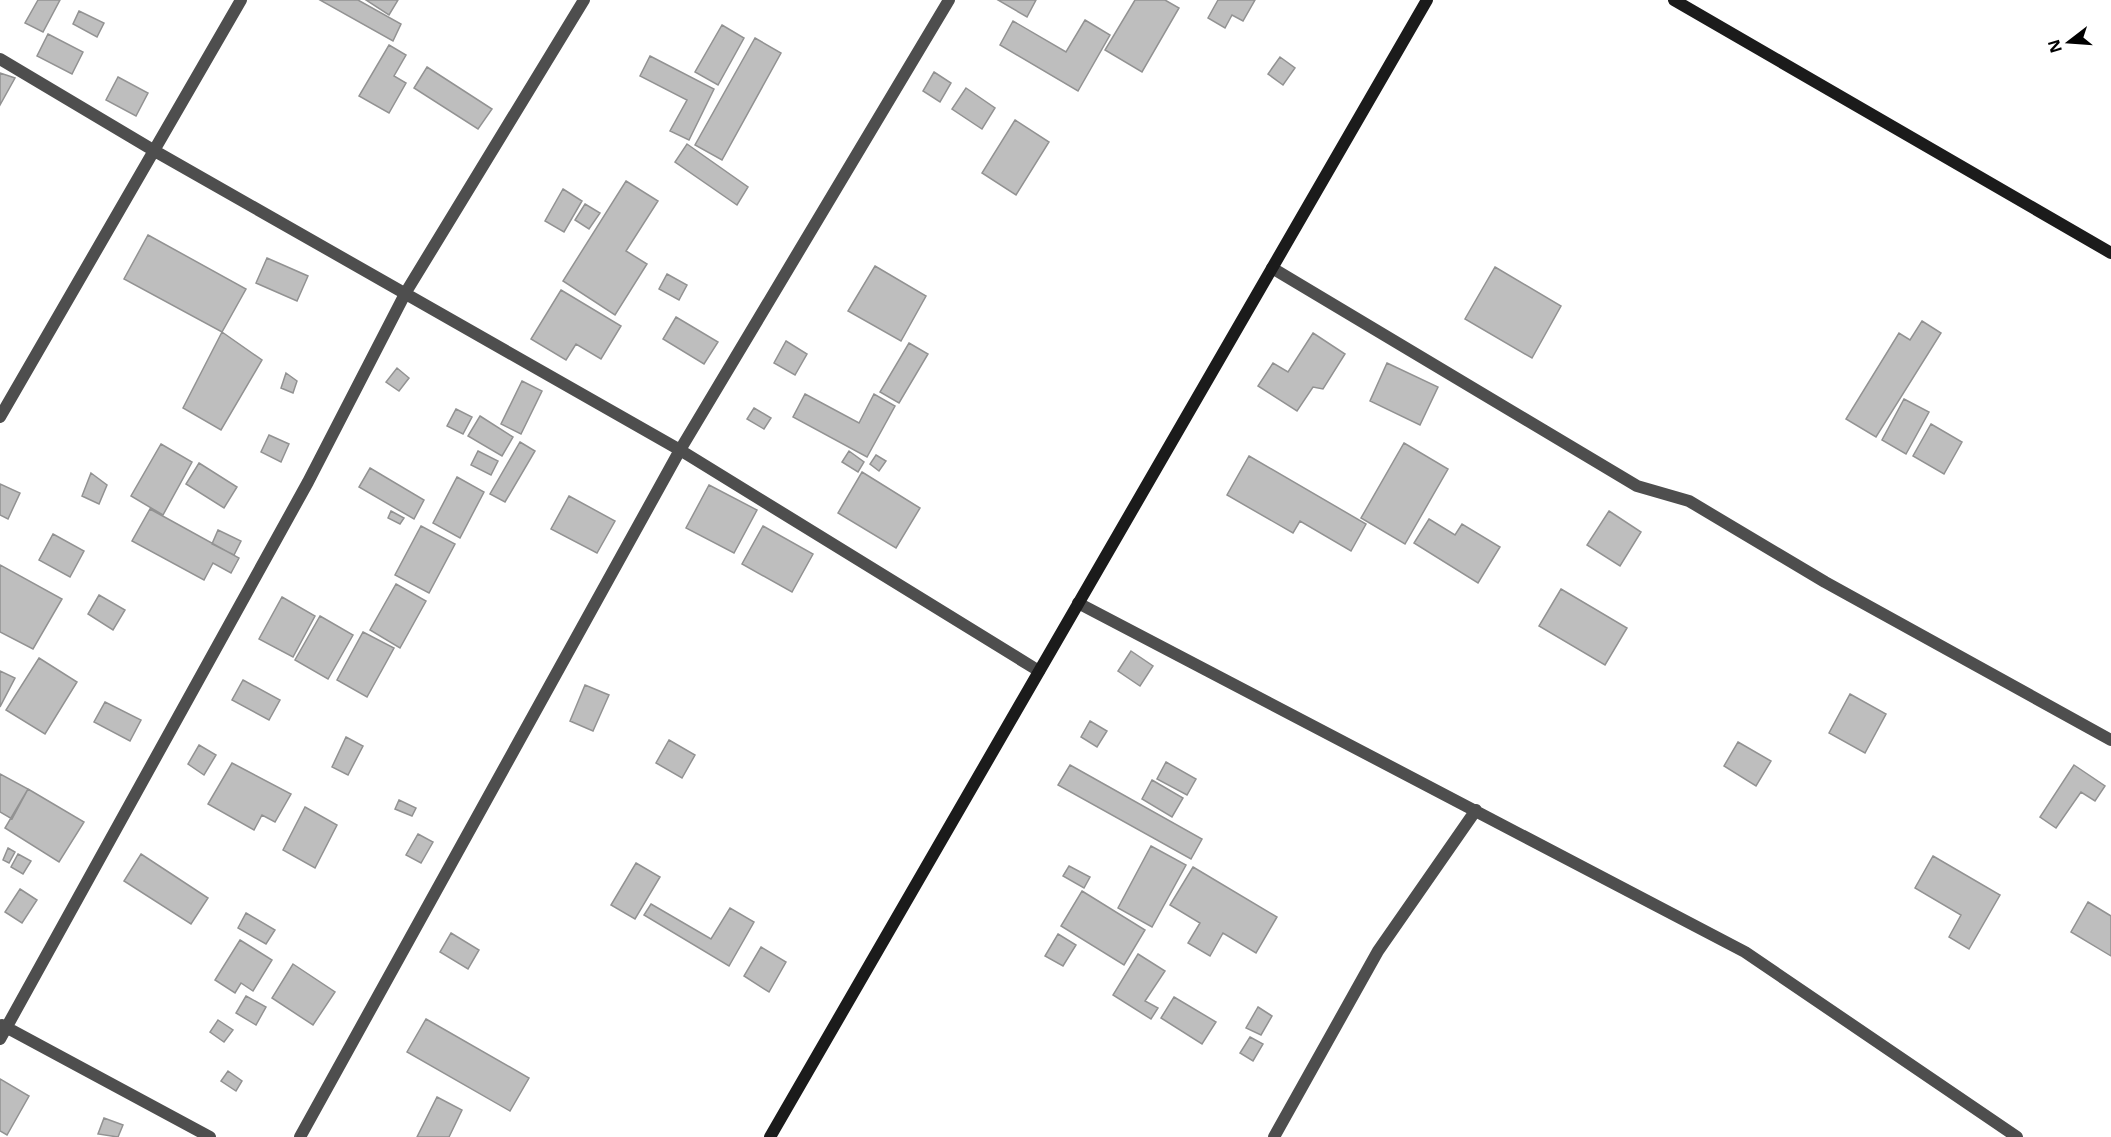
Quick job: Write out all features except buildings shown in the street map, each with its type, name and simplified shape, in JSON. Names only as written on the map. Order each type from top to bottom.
[{"type":"street","points":[[0,417],[241,0]]},
{"type":"street","points":[[0,1039],[3,1025],[308,482],[406,292],[584,0]]},
{"type":"street","points":[[300,1137],[680,450],[949,0]]},
{"type":"street","points":[[770,1137],[1427,0]]},
{"type":"street","points":[[1674,0],[2111,253]]},
{"type":"street","points":[[0,59],[153,150],[680,450],[1039,670]]},
{"type":"street","points":[[1272,268],[1637,486],[1689,501],[1825,582],[2111,740]]},
{"type":"street","points":[[1078,603],[1745,952],[2017,1137]]},
{"type":"street","points":[[1274,1137],[1378,951],[1476,810]]},
{"type":"street","points":[[3,1025],[210,1137]]}]
